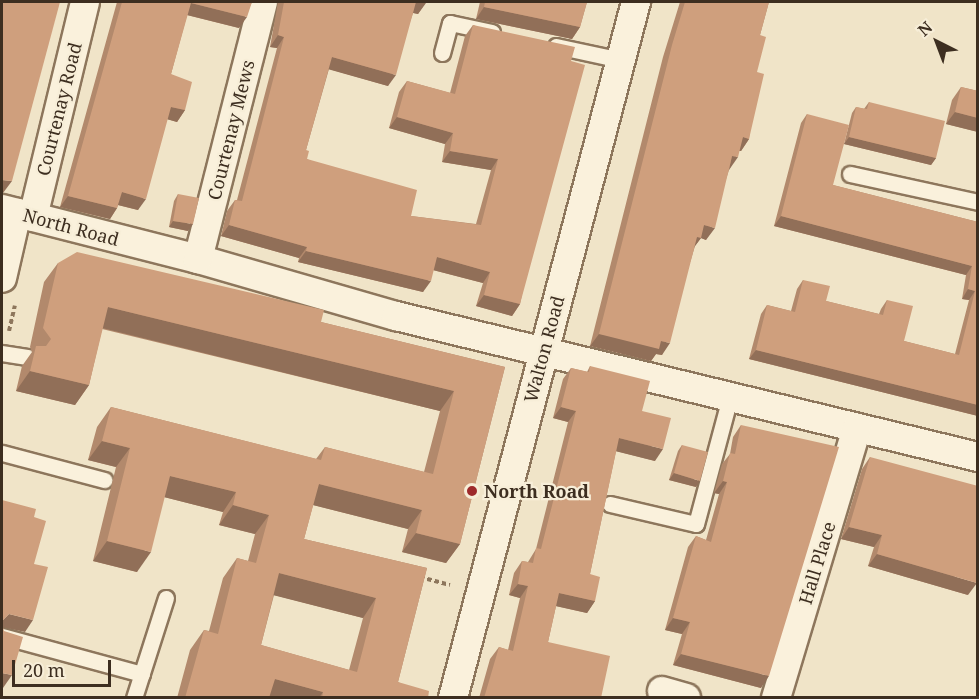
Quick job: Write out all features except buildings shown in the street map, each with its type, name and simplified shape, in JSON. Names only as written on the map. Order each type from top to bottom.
[{"type":"street","name":"Courtenay Road","points":[[2,278],[17,213],[85,2]]},
{"type":"street","name":"Courtenay Mews","points":[[198,260],[263,2]]},
{"type":"street","name":"Walton Road","points":[[453,698],[636,2]]},
{"type":"street","name":"North Road","points":[[17,213],[198,260],[396,316],[978,457]]},
{"type":"street","name":"Hall Place","points":[[776,698],[857,428]]},
{"type":"lane","points":[[442,53],[450,23],[509,35]]},
{"type":"lane","points":[[544,43],[621,60]]},
{"type":"lane","points":[[850,174],[978,202]]},
{"type":"lane","points":[[2,353],[28,357]]},
{"type":"lane","points":[[610,504],[696,524],[730,397]]},
{"type":"lane","points":[[2,453],[104,480]]},
{"type":"lane","points":[[134,698],[166,598]]},
{"type":"lane","points":[[2,636],[142,674]]},
{"type":"path","points":[[415,576],[460,587]]},
{"type":"place","name":"North Road","points":[[472,491]]}]
